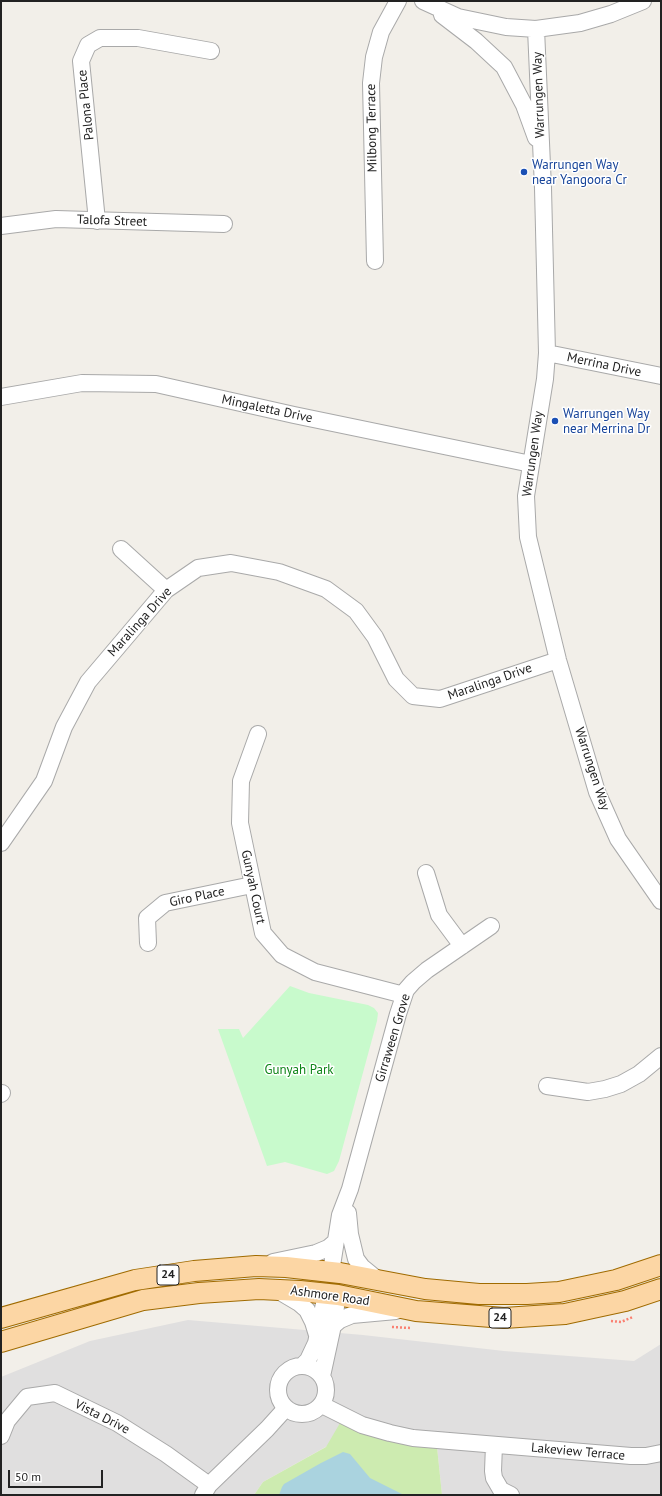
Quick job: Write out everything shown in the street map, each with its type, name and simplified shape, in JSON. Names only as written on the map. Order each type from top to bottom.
[{"type":"main road","name":"Ashmore Road","points":[[1,1318],[135,1280],[194,1271],[256,1266],[286,1267],[335,1272],[425,1290],[480,1294],[527,1294],[559,1292],[616,1280],[661,1265]]},
{"type":"main road","points":[[332,1294],[335,1272]]},
{"type":"main road","name":"Ashmore Road","points":[[1,1342],[143,1300],[199,1293],[259,1289],[332,1294],[412,1310],[504,1318],[565,1314],[625,1302],[661,1289]]},
{"type":"street","name":"Milbong Terrace","points":[[375,261],[371,83],[374,57],[382,32],[398,1]]},
{"type":"street","points":[[424,1],[458,17],[506,27],[536,29],[580,23],[611,14],[643,1]]},
{"type":"street","points":[[424,1],[476,41],[504,67],[524,105],[541,151]]},
{"type":"street","name":"Warrungen Way","points":[[536,29],[547,353],[545,379],[526,496],[528,537],[558,660],[598,792],[618,839],[661,900]]},
{"type":"street","name":"Palona Place","points":[[97,220],[81,61],[88,45],[100,38],[138,38],[211,51]]},
{"type":"street","name":"Talofa Street","points":[[1,226],[56,219],[224,224]]},
{"type":"street","name":"Merrina Drive","points":[[547,353],[661,376]]},
{"type":"street","name":"Mingaletta Drive","points":[[1,397],[82,383],[156,384],[294,415],[531,464]]},
{"type":"street","points":[[121,549],[166,590]]},
{"type":"street","name":"Maralinga Drive","points":[[1,843],[44,781],[64,727],[88,682],[166,590],[198,568],[231,562],[279,572],[326,589],[356,611],[375,637],[396,679],[413,696],[440,699],[558,660]]},
{"type":"street","name":"Gunyah Court","points":[[258,734],[241,781],[240,823],[263,933],[282,955],[315,972],[404,995]]},
{"type":"street","points":[[426,873],[440,916],[462,946]]},
{"type":"street","name":"Giro Place","points":[[148,942],[147,918],[164,903],[252,885]]},
{"type":"street","name":"Girraween Grove","points":[[335,1272],[335,1242],[340,1215],[350,1189],[404,995],[409,986],[418,976],[491,926]]},
{"type":"street","points":[[547,1086],[588,1092],[605,1089],[621,1084],[639,1074],[661,1056]]},
{"type":"street","name":"Girraween Grove","points":[[335,1272],[348,1213],[350,1189]]},
{"type":"street","points":[[348,1213],[350,1234],[356,1258],[362,1267],[378,1280]]},
{"type":"street","points":[[256,1266],[316,1253],[328,1248],[335,1242]]},
{"type":"street","points":[[276,1290],[299,1303],[307,1310],[314,1322],[317,1339]]},
{"type":"street","points":[[322,1376],[333,1326],[332,1294]]},
{"type":"street","points":[[302,1366],[312,1354],[332,1294]]},
{"type":"street","points":[[333,1326],[340,1320],[352,1315],[412,1310]]},
{"type":"street","points":[[302,1366],[315,1369],[322,1376],[326,1383],[327,1392],[322,1405],[314,1412],[304,1414],[294,1413],[286,1408],[279,1397],[279,1384],[286,1372],[293,1367],[302,1366]]},
{"type":"street","name":"Vista Drive","points":[[1,1436],[7,1421],[27,1397],[56,1393],[117,1423],[166,1454],[206,1490]]},
{"type":"street","name":"Lakeview Terrace","points":[[322,1405],[362,1425],[390,1434],[413,1438],[631,1456],[646,1456],[661,1453]]},
{"type":"street","points":[[206,1490],[286,1408]]},
{"type":"street","points":[[494,1445],[492,1471],[494,1478],[501,1490],[510,1495]]},
{"type":"shaded area","points":[[188,1320],[363,1335],[504,1351],[634,1361],[661,1344],[661,1495],[442,1495],[437,1447],[407,1444],[377,1438],[356,1430],[263,1482],[254,1495],[1,1495],[1,1377],[90,1341]]},
{"type":"green space","name":"Gunyah Park","points":[[290,986],[309,993],[368,1005],[374,1008],[378,1013],[339,1161],[334,1171],[327,1174],[285,1162],[267,1166],[218,1029],[239,1029],[243,1038]]},
{"type":"green space","points":[[340,1423],[377,1438],[407,1444],[437,1447],[442,1495],[254,1495],[263,1482],[326,1447]]},
{"type":"water","points":[[343,1452],[350,1454],[370,1478],[404,1495],[279,1495],[284,1484]]},
{"type":"place","name":"Warrungen Way near Yangoora Cr","points":[[524,172]]},
{"type":"place","name":"Warrungen Way near Merrina Dr","points":[[555,421]]}]
